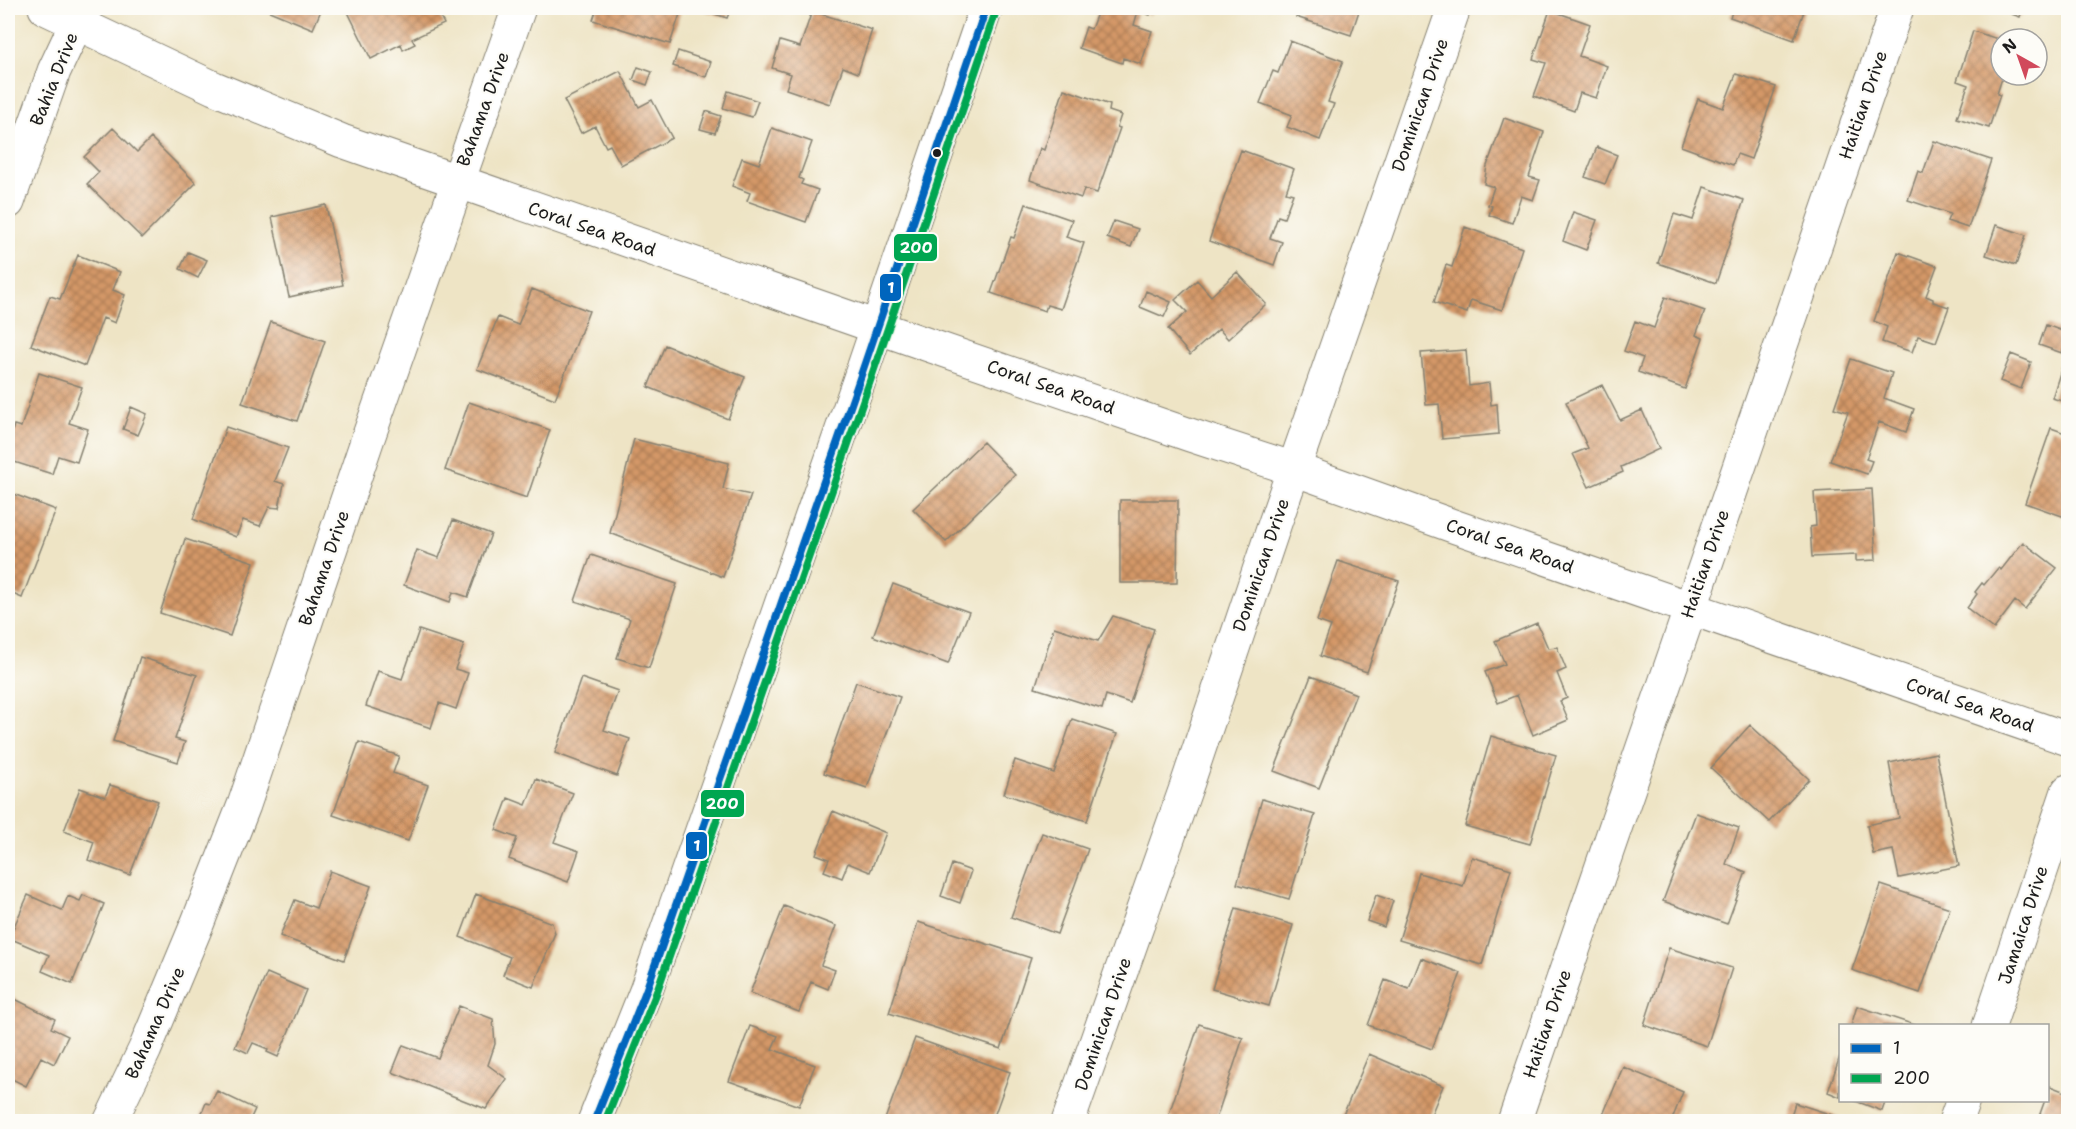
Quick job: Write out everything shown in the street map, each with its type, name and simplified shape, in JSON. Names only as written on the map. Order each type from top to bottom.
[{"type":"street","name":"Coral Sea Road","points":[[45,8],[258,108],[342,141],[2068,739]]},
{"type":"street","name":"Bahama Drive","points":[[110,1122],[145,1049],[198,922],[243,805],[519,8]]},
{"type":"street","points":[[594,1122],[646,991],[986,8]]},
{"type":"street","name":"Dominican Drive","points":[[1068,1122],[1196,759],[1454,8]]},
{"type":"street","name":"Haitian Drive","points":[[1514,1122],[1897,8]]},
{"type":"street","name":"Bahia Drive","points":[[8,202],[54,71],[76,24]]},
{"type":"street","name":"Jamaica Drive","points":[[1990,1024],[2068,791]]},
{"type":"street","points":[[1955,1122],[1963,1102]]},
{"type":"building","points":[[262,8],[322,8],[313,29]]},
{"type":"building","points":[[346,8],[436,8],[444,24],[412,39],[415,44],[403,50],[401,44],[371,59]]},
{"type":"building","points":[[597,8],[682,8],[670,44],[593,20]]},
{"type":"building","points":[[697,8],[731,8],[727,18]]},
{"type":"building","points":[[1099,8],[1152,8],[1150,15],[1138,11],[1134,25],[1152,31],[1141,64],[1123,58],[1122,63],[1079,48],[1086,27],[1091,29]]},
{"type":"building","points":[[1300,8],[1360,8],[1351,35],[1296,17]]},
{"type":"building","points":[[1734,8],[1805,8],[1794,40],[1730,17]]},
{"type":"building","points":[[1995,8],[2023,8],[2020,17]]},
{"type":"building","points":[[1550,10],[1590,24],[1579,56],[1607,66],[1596,98],[1580,93],[1574,111],[1534,96],[1546,63],[1533,59]]},
{"type":"building","points":[[812,11],[872,30],[858,73],[843,67],[830,104],[786,89],[791,74],[772,68],[780,41],[800,47]]},
{"type":"building","points":[[1973,31],[1989,36],[1989,87],[1999,87],[1997,94],[2000,95],[1989,128],[1957,118],[1968,85],[1957,81]]},
{"type":"building","points":[[1290,41],[1343,61],[1328,102],[1334,104],[1320,140],[1287,127],[1292,115],[1260,103],[1273,71],[1278,73]]},
{"type":"building","points":[[678,51],[711,62],[706,77],[673,66]]},
{"type":"building","points":[[638,67],[652,72],[647,85],[633,80]]},
{"type":"building","points":[[620,71],[639,107],[652,100],[672,138],[621,165],[610,145],[606,147],[595,126],[581,133],[564,100]]},
{"type":"building","points":[[1736,74],[1776,87],[1751,159],[1737,154],[1733,165],[1681,146],[1698,99],[1723,108]]},
{"type":"building","points":[[1064,89],[1110,105],[1109,111],[1121,115],[1117,127],[1120,128],[1097,193],[1084,189],[1081,198],[1030,180],[1040,148],[1044,150]]},
{"type":"building","points":[[728,91],[758,101],[752,117],[723,108]]},
{"type":"building","points":[[706,111],[721,116],[715,133],[700,129]]},
{"type":"building","points":[[1504,118],[1544,132],[1529,177],[1540,180],[1533,200],[1521,196],[1512,223],[1489,215],[1492,206],[1488,205],[1494,187],[1484,184],[1487,166]]},
{"type":"building","points":[[113,128],[137,152],[151,138],[196,183],[142,238],[87,184],[99,172],[84,157]]},
{"type":"building","points":[[772,128],[812,142],[799,178],[803,180],[801,184],[818,190],[806,222],[747,201],[750,193],[732,186],[742,158],[759,164]]},
{"type":"building","points":[[1934,141],[1991,160],[1968,228],[1947,221],[1950,214],[1908,200],[1918,171],[1923,173]]},
{"type":"building","points":[[1597,147],[1617,155],[1605,184],[1585,177]]},
{"type":"building","points":[[1241,150],[1294,169],[1286,192],[1293,194],[1284,218],[1278,216],[1270,238],[1282,242],[1274,265],[1209,241]]},
{"type":"building","points":[[1704,187],[1744,200],[1716,283],[1658,263],[1674,214],[1693,220]]},
{"type":"building","points":[[1026,204],[1072,220],[1066,237],[1084,243],[1061,309],[1047,305],[1045,311],[991,293],[1011,237],[1014,238]]},
{"type":"building","points":[[326,205],[343,285],[289,297],[272,217]]},
{"type":"building","points":[[1573,212],[1597,220],[1586,250],[1563,241]]},
{"type":"building","points":[[1114,221],[1138,229],[1131,247],[1107,238]]},
{"type":"building","points":[[1996,225],[2026,235],[2016,265],[1986,255]]},
{"type":"building","points":[[1465,227],[1522,248],[1502,310],[1471,300],[1467,313],[1434,302],[1446,265],[1452,267]]},
{"type":"building","points":[[188,252],[207,260],[198,278],[180,269]]},
{"type":"building","points":[[1898,252],[1937,266],[1926,296],[1933,299],[1933,302],[1949,307],[1936,342],[1918,336],[1912,352],[1882,342],[1887,327],[1874,321]]},
{"type":"building","points":[[78,255],[120,272],[113,290],[125,295],[115,323],[103,318],[85,366],[31,345],[50,296],[60,299]]},
{"type":"building","points":[[1237,272],[1266,304],[1228,339],[1219,329],[1190,355],[1168,329],[1187,312],[1175,300],[1197,280],[1211,296]]},
{"type":"building","points":[[532,289],[589,311],[555,399],[477,369],[498,317],[518,325]]},
{"type":"building","points":[[1146,291],[1171,302],[1164,317],[1140,307]]},
{"type":"building","points":[[1665,297],[1705,311],[1696,335],[1703,338],[1685,389],[1638,372],[1643,358],[1624,351],[1635,321],[1654,328]]},
{"type":"building","points":[[271,322],[325,341],[297,421],[242,403]]},
{"type":"building","points":[[2046,325],[2068,333],[2062,353],[2039,345]]},
{"type":"building","points":[[665,345],[745,377],[728,419],[648,387]]},
{"type":"building","points":[[2068,348],[2068,403],[2052,398]]},
{"type":"building","points":[[1466,350],[1469,386],[1489,383],[1491,405],[1497,404],[1499,434],[1442,439],[1439,404],[1426,405],[1421,353]]},
{"type":"building","points":[[2011,354],[2031,362],[2021,389],[2000,381]]},
{"type":"building","points":[[1851,359],[1892,373],[1884,398],[1914,409],[1906,432],[1879,422],[1866,459],[1872,461],[1867,474],[1830,461],[1848,412],[1834,408]]},
{"type":"building","points":[[39,373],[82,387],[69,423],[88,429],[77,462],[58,456],[52,474],[8,460],[8,444],[14,425],[21,427]]},
{"type":"building","points":[[1602,385],[1620,420],[1642,410],[1659,449],[1621,467],[1623,472],[1589,487],[1573,454],[1588,448],[1566,402]]},
{"type":"building","points":[[469,402],[550,430],[527,498],[445,470]]},
{"type":"building","points":[[131,407],[147,414],[138,435],[123,429]]},
{"type":"building","points":[[226,427],[288,448],[275,481],[284,484],[279,508],[269,507],[260,526],[243,520],[236,537],[193,519]]},
{"type":"building","points":[[2051,428],[2068,434],[2068,506],[2065,517],[2025,503]]},
{"type":"building","points":[[634,439],[729,463],[723,489],[751,495],[723,577],[610,533]]},
{"type":"building","points":[[983,442],[1015,475],[946,542],[913,509]]},
{"type":"building","points":[[1872,489],[1876,560],[1856,561],[1856,555],[1812,557],[1810,527],[1816,526],[1814,492]]},
{"type":"building","points":[[8,492],[56,510],[22,598],[8,592]]},
{"type":"building","points":[[1120,500],[1178,500],[1177,583],[1120,583]]},
{"type":"building","points":[[453,520],[491,534],[468,597],[453,592],[450,602],[404,585],[417,550],[439,558]]},
{"type":"building","points":[[185,539],[254,562],[230,636],[160,613]]},
{"type":"building","points":[[2023,542],[2057,568],[2025,609],[2015,601],[1994,629],[1967,608],[1982,583],[1984,585],[1998,568],[2001,570]]},
{"type":"building","points":[[591,555],[677,584],[649,668],[617,658],[630,619],[575,601]]},
{"type":"building","points":[[1338,561],[1399,581],[1367,672],[1320,656],[1331,626],[1317,621]]},
{"type":"building","points":[[893,584],[969,612],[948,664],[873,636]]},
{"type":"building","points":[[1113,616],[1154,629],[1130,703],[1106,695],[1102,709],[1035,688],[1054,627],[1098,641]]},
{"type":"building","points":[[1537,623],[1548,648],[1557,647],[1566,669],[1557,673],[1567,698],[1560,701],[1568,720],[1533,735],[1517,695],[1498,703],[1485,672],[1505,664],[1495,641]]},
{"type":"building","points":[[419,630],[464,645],[455,669],[468,673],[456,709],[439,703],[431,728],[366,706],[378,671],[402,679]]},
{"type":"building","points":[[140,657],[197,675],[175,739],[185,742],[178,762],[113,741]]},
{"type":"building","points":[[1311,676],[1356,694],[1319,788],[1274,771]]},
{"type":"building","points":[[581,678],[618,691],[604,730],[630,739],[617,776],[555,753]]},
{"type":"building","points":[[856,682],[900,697],[867,788],[824,773]]},
{"type":"building","points":[[1072,719],[1117,734],[1087,821],[1004,794],[1015,760],[1054,773]]},
{"type":"building","points":[[1750,725],[1809,779],[1769,822],[1711,768]]},
{"type":"building","points":[[1491,736],[1556,755],[1530,844],[1465,826]]},
{"type":"building","points":[[359,742],[399,756],[393,773],[428,785],[408,841],[333,815]]},
{"type":"building","points":[[1936,753],[1959,866],[1899,878],[1893,850],[1873,854],[1867,825],[1899,818],[1889,763]]},
{"type":"building","points":[[536,779],[573,793],[554,842],[579,851],[568,882],[509,859],[517,838],[496,830],[508,798],[526,805]]},
{"type":"building","points":[[110,785],[158,801],[130,875],[88,860],[94,842],[64,831],[80,788],[105,797]]},
{"type":"building","points":[[1262,799],[1315,815],[1289,899],[1237,884]]},
{"type":"building","points":[[833,811],[886,833],[870,872],[848,863],[842,878],[824,871],[829,859],[816,854]]},
{"type":"building","points":[[1696,813],[1739,828],[1726,864],[1746,872],[1727,924],[1663,901]]},
{"type":"building","points":[[1042,833],[1088,849],[1057,934],[1011,917]]},
{"type":"building","points":[[1472,857],[1511,869],[1482,965],[1399,940],[1419,873],[1463,886]]},
{"type":"building","points":[[952,864],[971,871],[960,903],[941,896]]},
{"type":"building","points":[[330,871],[371,886],[344,960],[280,936],[295,900],[316,908]]},
{"type":"building","points":[[1881,885],[1950,908],[1920,993],[1852,970]]},
{"type":"building","points":[[476,894],[552,923],[555,933],[533,987],[503,975],[510,957],[460,937]]},
{"type":"building","points":[[28,895],[62,910],[68,896],[80,901],[83,895],[104,904],[72,984],[42,971],[49,955],[9,938]]},
{"type":"building","points":[[1376,895],[1393,901],[1384,927],[1367,921]]},
{"type":"building","points":[[784,906],[836,926],[821,965],[835,970],[828,989],[811,982],[799,1012],[750,993]]},
{"type":"building","points":[[1236,908],[1293,925],[1269,1006],[1212,989]]},
{"type":"building","points":[[918,922],[1031,958],[1001,1049],[889,1013]]},
{"type":"building","points":[[1669,948],[1732,968],[1707,1046],[1644,1025]]},
{"type":"building","points":[[1421,958],[1461,973],[1432,1049],[1368,1025],[1385,980],[1409,989]]},
{"type":"building","points":[[267,973],[306,990],[278,1057],[267,1052],[268,1049],[253,1043],[248,1053],[235,1047]]},
{"type":"building","points":[[13,998],[55,1019],[51,1028],[68,1036],[54,1064],[41,1057],[26,1086],[8,1077],[8,1010]]},
{"type":"building","points":[[459,1006],[493,1019],[495,1044],[488,1065],[507,1079],[486,1109],[392,1072],[403,1045],[438,1058]]},
{"type":"building","points":[[1857,1006],[1912,1024],[1852,1024]]},
{"type":"building","points":[[1199,1024],[1243,1038],[1215,1122],[1183,1122],[1168,1117]]},
{"type":"building","points":[[750,1026],[778,1036],[772,1049],[815,1065],[799,1106],[729,1081]]},
{"type":"building","points":[[915,1038],[1010,1072],[992,1122],[884,1122]]},
{"type":"building","points":[[1369,1054],[1443,1086],[1428,1122],[1340,1122]]},
{"type":"building","points":[[1839,1059],[1839,1097],[1828,1092]]},
{"type":"building","points":[[1623,1067],[1683,1092],[1671,1122],[1600,1122]]},
{"type":"building","points":[[2050,1086],[2068,1093],[2068,1122],[2037,1122],[2044,1102],[2049,1102]]},
{"type":"building","points":[[217,1091],[255,1109],[249,1122],[198,1122],[206,1103],[210,1104]]},
{"type":"building","points":[[1858,1102],[1885,1102],[1882,1111]]},
{"type":"building","points":[[1795,1103],[1851,1121],[1851,1122],[1789,1122]]},
{"type":"transit line","name":"1","points":[[594,1122],[646,991],[859,381],[986,8]]},
{"type":"transit line","name":"200","points":[[605,1122],[656,994],[869,384],[996,11]]}]
